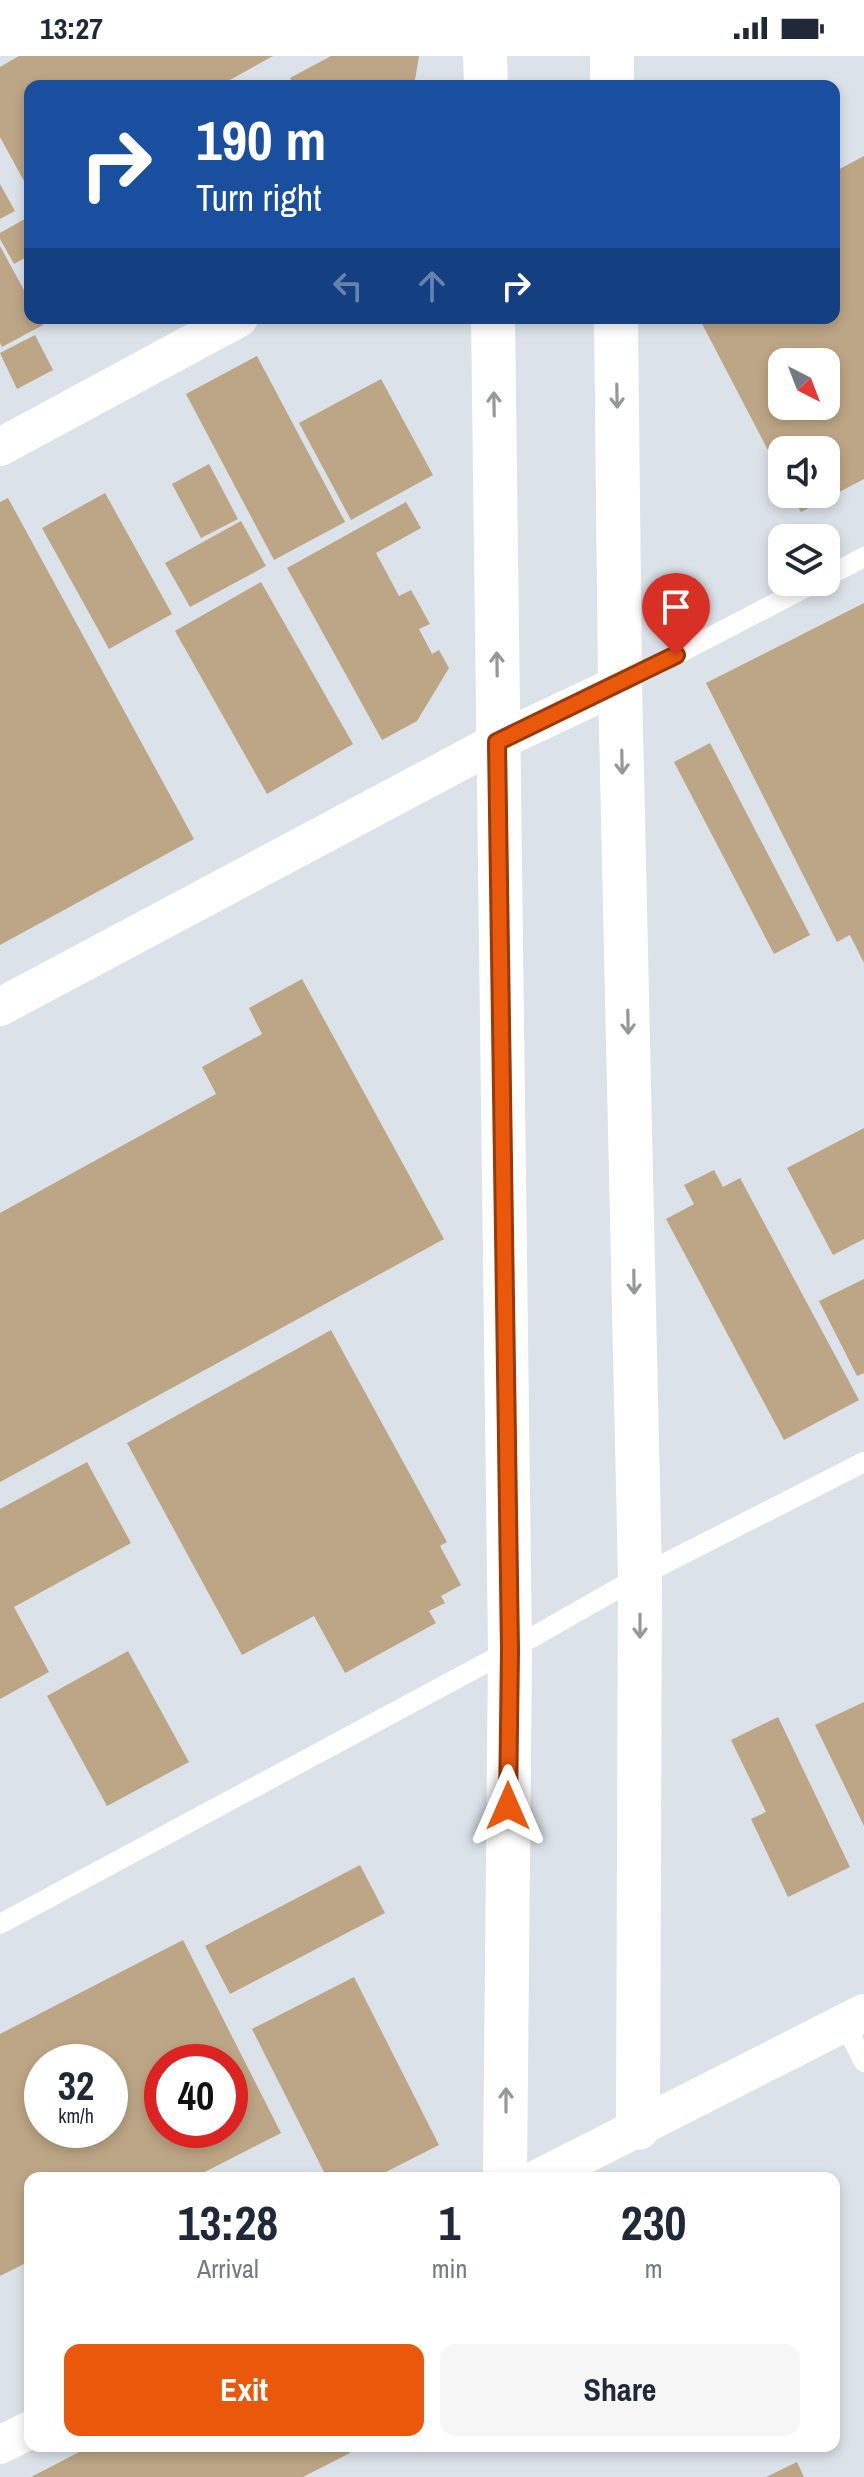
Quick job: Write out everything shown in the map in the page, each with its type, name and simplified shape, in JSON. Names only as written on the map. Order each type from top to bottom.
[{"type":"street","points":[[485,56],[486,80]]},
{"type":"street","points":[[612,56],[612,80]]},
{"type":"street","points":[[0,447],[228,324]]},
{"type":"street","points":[[493,324],[510,1650],[505,2172]]},
{"type":"street","points":[[616,324],[620,684],[640,1576],[638,2128]]},
{"type":"street","points":[[0,1007],[497,742],[620,684]]},
{"type":"street","points":[[551,2172],[854,2018]]},
{"type":"street","points":[[0,2445],[24,2433]]},
{"type":"lane","points":[[840,570],[864,557]]},
{"type":"lane","points":[[620,684],[789,596]]},
{"type":"lane","points":[[0,1924],[510,1650],[640,1576],[864,1462]]},
{"type":"lane","points":[[854,2018],[864,2062]]},
{"type":"building","points":[[19,56],[273,56],[230,80],[24,80],[24,181],[0,137],[0,67]]},
{"type":"building","points":[[331,56],[419,56],[415,80],[290,78]]},
{"type":"building","points":[[864,156],[864,479],[840,492],[840,436],[768,436],[768,450],[702,324],[840,324],[840,169]]},
{"type":"building","points":[[0,184],[15,211],[0,219]]},
{"type":"building","points":[[24,219],[24,258],[14,264],[0,239],[0,233]]},
{"type":"building","points":[[0,246],[24,290],[24,324],[43,325],[2,347]]},
{"type":"building","points":[[35,335],[53,370],[17,389],[0,353]]},
{"type":"building","points":[[257,356],[345,522],[274,560],[186,394]]},
{"type":"building","points":[[381,379],[433,475],[351,520],[299,423]]},
{"type":"building","points":[[209,464],[238,519],[201,538],[172,484]]},
{"type":"building","points":[[105,493],[172,614],[109,649],[42,528]]},
{"type":"building","points":[[8,498],[194,839],[0,945],[0,502]]},
{"type":"building","points":[[406,502],[421,528],[376,553],[399,596],[411,590],[430,624],[419,629],[432,654],[439,650],[449,668],[417,721],[382,740],[287,568]]},
{"type":"building","points":[[241,521],[266,566],[190,607],[165,563]]},
{"type":"building","points":[[261,582],[353,744],[267,794],[175,631]]},
{"type":"building","points":[[864,603],[864,963],[850,935],[837,942],[706,683]]},
{"type":"building","points":[[710,743],[810,935],[774,954],[674,762]]},
{"type":"building","points":[[302,979],[444,1239],[0,1482],[0,1213],[216,1094],[202,1067],[262,1034],[249,1008]]},
{"type":"building","points":[[864,1128],[864,1239],[833,1255],[787,1168]]},
{"type":"building","points":[[714,1170],[723,1187],[740,1178],[859,1400],[784,1440],[666,1219],[694,1204],[684,1185]]},
{"type":"building","points":[[864,1279],[864,1373],[857,1376],[819,1301]]},
{"type":"building","points":[[331,1330],[447,1542],[440,1546],[461,1585],[441,1596],[445,1603],[429,1611],[436,1623],[345,1673],[314,1616],[242,1655],[127,1443]]},
{"type":"building","points":[[87,1462],[131,1543],[14,1607],[49,1672],[0,1699],[0,1509]]},
{"type":"building","points":[[128,1651],[189,1762],[107,1806],[47,1696]]},
{"type":"building","points":[[864,1702],[864,1826],[815,1725]]},
{"type":"building","points":[[778,1717],[850,1867],[788,1897],[751,1819],[766,1812],[731,1740]]},
{"type":"building","points":[[360,1865],[385,1913],[230,1994],[205,1946]]},
{"type":"building","points":[[183,1940],[236,2044],[144,2044],[144,2148],[248,2148],[248,2068],[281,2133],[205,2172],[24,2172],[24,2264],[0,2276],[0,2034]]},
{"type":"building","points":[[354,1977],[439,2145],[386,2172],[324,2172],[252,2029]]},
{"type":"building","points":[[79,2452],[350,2453],[303,2477],[31,2477]]},
{"type":"building","points":[[797,2462],[804,2477],[766,2477]]},
{"type":"route","points":[[508,1806],[510,1650],[497,742],[676,655]]}]
